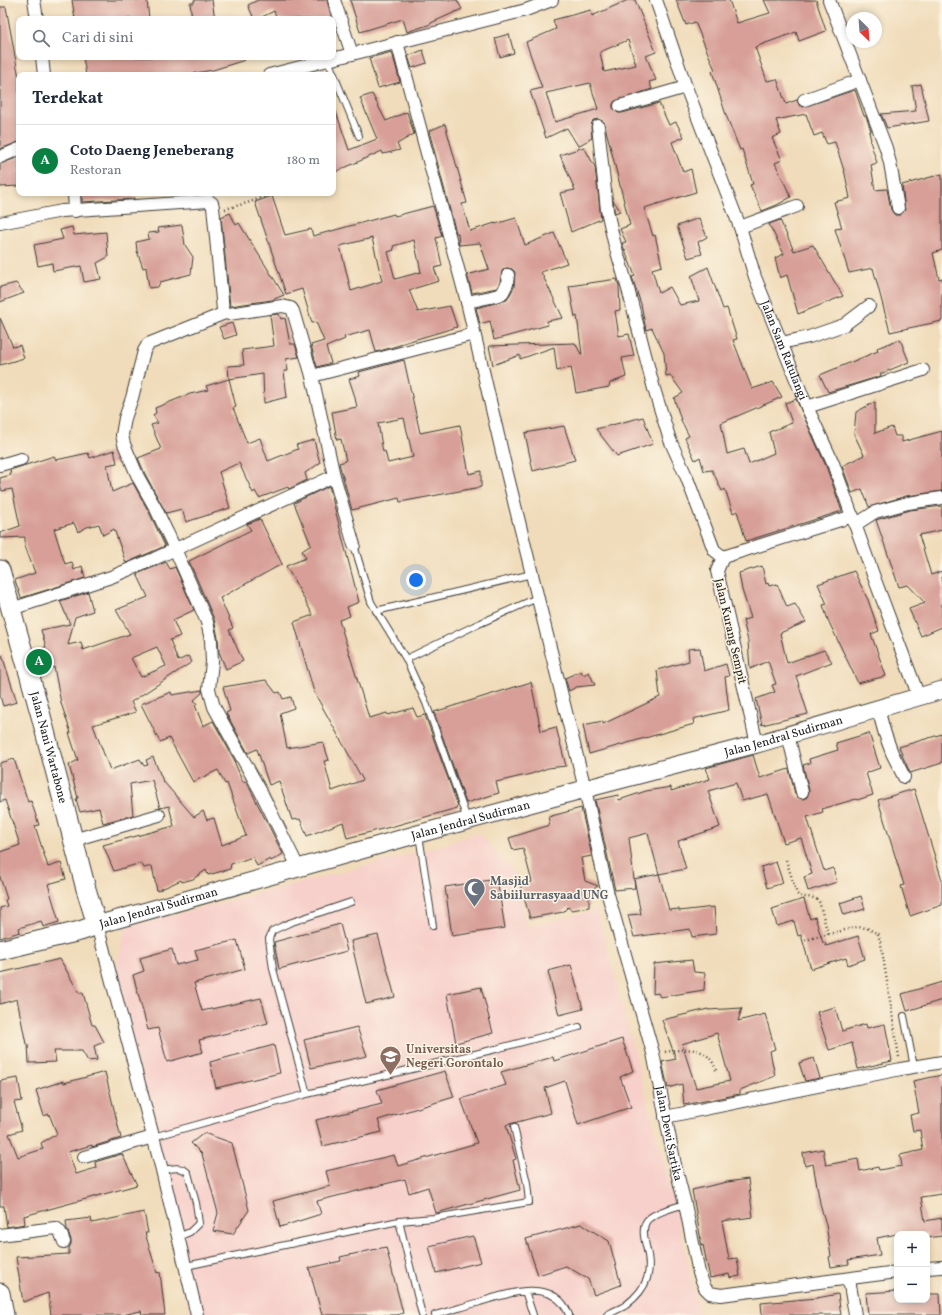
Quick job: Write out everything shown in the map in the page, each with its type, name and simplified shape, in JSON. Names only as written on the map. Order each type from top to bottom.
[{"type":"main road","name":"Jalan Nani Wartabone","points":[[0,570],[41,716],[73,840],[98,925]]},
{"type":"main road","name":"Jalan Jendral Sudirman","points":[[0,950],[80,931],[98,925]]},
{"type":"main road","points":[[0,1293],[4,1315]]},
{"type":"street","points":[[34,0],[37,16]]},
{"type":"street","points":[[334,0],[352,54]]},
{"type":"street","points":[[336,58],[526,10],[552,0]]},
{"type":"street","name":"Jalan Sam Ratulangi","points":[[656,0],[686,87],[740,227],[755,277],[807,407],[833,463],[919,697]]},
{"type":"street","points":[[829,0],[886,148],[898,208]]},
{"type":"street","name":"Jalan Dewi Sartika","points":[[397,42],[467,302],[537,598],[585,789],[607,891],[653,1053],[665,1117],[699,1273],[705,1288],[710,1292],[721,1295],[894,1272]]},
{"type":"street","points":[[42,60],[44,72]]},
{"type":"street","points":[[281,72],[328,60]]},
{"type":"street","points":[[804,100],[860,80]]},
{"type":"street","points":[[620,106],[686,87]]},
{"type":"street","points":[[598,126],[607,210],[612,236],[654,389],[670,440],[687,478],[714,550],[723,557],[854,521],[875,512],[908,503],[942,498]]},
{"type":"street","points":[[0,157],[16,150]]},
{"type":"street","points":[[74,196],[75,211]]},
{"type":"street","points":[[0,223],[43,214],[209,201],[212,203],[222,304],[225,312]]},
{"type":"street","points":[[740,227],[797,206]]},
{"type":"street","points":[[467,302],[491,298],[502,294],[507,284],[508,275]]},
{"type":"street","points":[[298,867],[262,792],[214,706],[209,689],[212,662],[211,640],[207,622],[175,549],[156,509],[138,477],[124,444],[122,436],[126,418],[144,351],[148,344],[225,312],[229,314],[282,306],[291,308],[312,376],[334,476],[354,545]]},
{"type":"street","points":[[781,343],[809,338],[844,325],[869,306]]},
{"type":"street","points":[[312,376],[474,334]]},
{"type":"street","points":[[807,407],[924,370]]},
{"type":"street","points":[[0,465],[21,459]]},
{"type":"street","points":[[11,609],[111,577],[154,559],[334,476]]},
{"type":"street","name":"Jalan Kurang Sempit","points":[[723,557],[717,571],[757,744]]},
{"type":"street","name":"Jalan Jendral Sudirman","points":[[98,925],[468,820],[757,744],[942,690]]},
{"type":"street","points":[[878,709],[892,754],[904,777]]},
{"type":"street","points":[[788,735],[802,792]]},
{"type":"street","points":[[73,840],[159,815]]},
{"type":"street","points":[[98,925],[162,1170],[197,1315]]},
{"type":"street","points":[[665,1117],[942,1062]]},
{"type":"street","points":[[84,1157],[153,1137]]},
{"type":"street","points":[[0,1235],[55,1228],[60,1232],[64,1242]]},
{"type":"street","points":[[930,1268],[942,1267]]},
{"type":"street","points":[[849,1279],[855,1315]]},
{"type":"lane","points":[[328,60],[333,72]]},
{"type":"lane","points":[[336,80],[359,136]]},
{"type":"lane","points":[[354,545],[366,588],[376,611],[406,659],[426,703],[468,820]]},
{"type":"lane","points":[[376,611],[532,574]]},
{"type":"lane","points":[[406,659],[474,626],[537,598]]},
{"type":"lane","points":[[418,834],[432,926]]},
{"type":"lane","points":[[307,1094],[273,969],[269,940],[272,931],[289,923],[351,902]]},
{"type":"lane","points":[[904,1016],[914,1067]]},
{"type":"lane","points":[[153,1137],[307,1094],[492,1050],[579,1027]]},
{"type":"lane","points":[[186,1266],[399,1221],[434,1218],[529,1202],[527,1183],[514,1127]]},
{"type":"lane","points":[[162,1170],[180,1168],[185,1170],[188,1173],[196,1203],[199,1223],[190,1232],[178,1237]]},
{"type":"lane","points":[[607,1315],[625,1305],[643,1288],[649,1274],[650,1263],[644,1239],[646,1220],[655,1214],[685,1204]]},
{"type":"lane","points":[[399,1221],[422,1315]]},
{"type":"lane","points":[[525,1291],[533,1315]]},
{"type":"lane","points":[[435,1315],[511,1292],[525,1291],[538,1291],[556,1297],[565,1305],[569,1315]]},
{"type":"path","points":[[213,210],[223,210],[235,207],[266,196]]},
{"type":"path","points":[[786,860],[797,894],[801,897],[812,896],[819,901],[828,934]]},
{"type":"path","points":[[805,940],[857,927],[872,930],[880,937],[901,1069]]},
{"type":"path","points":[[653,1053],[686,1050],[706,1054],[712,1059],[717,1073]]},
{"type":"shaded area","name":"Universitas Negeri Gorontalo","points":[[479,833],[517,876],[526,927],[597,910],[669,1183],[700,1315],[190,1315],[116,969],[126,927],[370,865],[440,846]]},
{"type":"building","points":[[72,0],[147,0],[149,16],[75,16]]},
{"type":"building","points":[[194,0],[212,0],[215,16],[192,16],[190,3],[194,3]]},
{"type":"building","points":[[258,0],[327,0],[331,16],[276,16],[274,11],[264,16],[253,16],[248,5]]},
{"type":"building","points":[[350,0],[457,0],[462,9],[431,24],[407,32],[403,19],[360,32]]},
{"type":"building","points":[[628,0],[635,0],[656,52],[646,56],[656,80],[649,82],[652,89],[615,101],[613,108],[618,113],[622,113],[659,103],[669,125],[676,122],[684,137],[672,142],[683,172],[691,169],[696,192],[644,208],[653,236],[655,235],[662,266],[652,269],[659,293],[670,287],[680,305],[699,301],[691,276],[708,267],[723,309],[727,308],[737,339],[733,340],[752,389],[773,382],[782,397],[721,423],[727,454],[744,449],[749,464],[774,453],[769,432],[792,423],[785,403],[796,399],[826,466],[842,511],[746,541],[737,511],[733,513],[725,489],[722,491],[712,470],[704,471],[700,457],[695,460],[685,438],[689,436],[681,420],[674,398],[683,393],[670,375],[666,376],[664,353],[652,328],[646,330],[641,304],[632,277],[635,276],[622,243],[626,242],[620,229],[630,225],[604,122],[598,119],[593,120],[591,126],[592,138],[578,146],[567,128],[546,138],[530,91],[542,88],[526,42],[556,29],[553,20],[591,10],[592,16]],"holes":[[[628,40],[636,65],[604,72],[600,52]],[[590,83],[598,109],[555,122],[546,93]]]},
{"type":"building","points":[[676,0],[729,0],[737,23],[770,13],[764,0],[816,0],[826,31],[799,41],[796,32],[755,47],[767,81],[777,79],[786,104],[797,100],[799,105],[803,107],[855,90],[871,131],[869,132],[870,141],[877,163],[871,165],[875,190],[887,189],[891,210],[895,215],[900,215],[905,210],[902,185],[942,174],[942,250],[933,253],[939,279],[942,278],[942,321],[890,332],[873,268],[849,273],[835,229],[842,228],[834,202],[850,198],[845,174],[835,142],[827,144],[822,133],[814,136],[806,114],[776,120],[781,134],[772,138],[782,160],[775,163],[791,197],[762,211],[750,185],[753,184],[742,149],[740,150],[726,115],[712,71],[715,70],[695,22],[686,25]]},
{"type":"building","points":[[0,7],[6,7],[18,72],[16,72],[16,143],[0,149]]},
{"type":"building","points":[[509,34],[514,53],[500,57],[495,38]]},
{"type":"building","points":[[423,50],[427,63],[412,68],[408,56]]},
{"type":"building","points":[[392,52],[400,82],[378,88],[369,58]]},
{"type":"building","points":[[84,60],[245,60],[201,72],[86,72]]},
{"type":"building","points":[[921,84],[929,121],[887,128],[881,114],[916,111],[912,86]]},
{"type":"building","points":[[372,94],[386,121],[407,112],[414,134],[397,144],[400,150],[383,154],[382,151],[336,172],[336,112],[349,150],[377,139],[360,98]]},
{"type":"building","points":[[445,124],[467,203],[462,204],[470,231],[516,218],[525,245],[554,233],[567,263],[541,272],[563,318],[547,321],[548,325],[494,340],[490,321],[480,324],[476,308],[507,300],[514,287],[515,272],[512,269],[505,268],[502,271],[497,288],[472,293],[467,275],[489,269],[480,243],[459,245],[458,233],[456,233],[429,131]]},
{"type":"building","points":[[584,147],[595,167],[601,219],[571,232],[560,193],[575,190],[560,155]]},
{"type":"building","points":[[16,158],[16,186],[0,187],[0,164]]},
{"type":"building","points":[[82,196],[134,196],[134,199],[82,202]]},
{"type":"building","points":[[272,196],[285,235],[311,229],[313,236],[394,214],[395,216],[433,206],[442,236],[436,238],[442,266],[434,268],[439,281],[409,290],[418,312],[450,306],[457,327],[376,352],[370,330],[344,337],[345,339],[326,347],[331,363],[317,367],[311,345],[324,341],[316,322],[312,323],[302,289],[286,294],[255,202]],"holes":[[[372,238],[382,281],[351,291],[340,246]],[[414,240],[421,272],[395,279],[388,252],[394,250],[393,246]]]},
{"type":"building","points":[[613,200],[620,211],[615,213],[614,209]]},
{"type":"building","points":[[230,213],[236,225],[239,223],[284,295],[272,300],[230,306],[221,217]]},
{"type":"building","points":[[699,218],[707,237],[698,242],[702,254],[688,258],[677,226]]},
{"type":"building","points":[[780,220],[794,251],[813,245],[843,296],[798,314],[787,275],[780,278],[775,258],[784,254],[769,224]]},
{"type":"building","points":[[182,225],[185,245],[193,257],[191,274],[160,282],[158,287],[149,288],[146,267],[143,268],[137,251],[136,242],[149,239],[148,233],[159,232],[158,228]]},
{"type":"building","points":[[72,227],[74,235],[106,232],[108,257],[97,263],[101,279],[84,282],[81,266],[53,271],[52,263],[38,266],[34,245],[63,239],[60,230]]},
{"type":"building","points":[[617,279],[619,286],[620,310],[615,311],[619,336],[629,334],[634,356],[622,358],[626,377],[610,383],[609,387],[576,393],[571,367],[557,371],[554,347],[520,359],[520,355],[493,365],[489,346],[575,343],[582,354],[577,316],[575,317],[569,286]]},
{"type":"building","points":[[16,283],[24,293],[0,302],[0,287]]},
{"type":"building","points":[[279,314],[281,319],[285,318],[290,344],[295,344],[299,357],[286,359],[288,371],[284,371],[287,397],[264,403],[263,374],[229,379],[228,366],[244,365],[242,350],[274,346],[270,315]]},
{"type":"building","points":[[0,318],[13,347],[20,345],[24,358],[0,365]]},
{"type":"building","points":[[232,323],[236,335],[224,339],[219,327]]},
{"type":"building","points":[[900,339],[909,362],[880,374],[881,376],[828,392],[820,375],[878,351],[877,348]]},
{"type":"building","points":[[404,360],[420,433],[460,425],[469,474],[481,471],[481,487],[400,502],[399,498],[352,510],[339,463],[346,461],[341,439],[337,440],[332,412],[357,407],[349,379],[360,376],[359,372]],"holes":[[[404,418],[413,457],[388,463],[385,451],[383,452],[378,423]]]},
{"type":"building","points":[[229,379],[236,407],[233,408],[247,443],[260,438],[268,461],[298,449],[296,445],[314,440],[320,463],[305,473],[307,480],[289,489],[288,487],[259,498],[255,491],[253,493],[239,463],[219,472],[230,508],[186,522],[182,509],[166,513],[138,458],[161,449],[151,425],[158,423],[153,415],[156,413],[155,408],[190,394],[208,390],[206,386]]},
{"type":"building","points":[[875,402],[875,433],[892,427],[895,436],[902,436],[902,442],[942,431],[942,491],[906,496],[869,507],[862,489],[852,493],[842,466],[864,455],[854,434],[856,412]]},
{"type":"building","points":[[643,417],[653,444],[617,456],[596,429]]},
{"type":"building","points":[[564,426],[575,460],[533,471],[525,433]]},
{"type":"building","points":[[114,450],[117,463],[107,465],[112,492],[133,483],[165,546],[126,563],[114,529],[103,535],[99,524],[87,527],[78,532],[74,523],[54,529],[65,564],[72,562],[74,570],[82,566],[85,578],[21,598],[15,580],[35,573],[25,546],[25,537],[0,538],[0,533],[20,526],[12,489],[2,491],[0,478],[11,475],[10,470],[54,456],[56,460],[88,453],[90,458]]},
{"type":"building","points":[[329,486],[359,602],[347,607],[350,616],[339,620],[369,718],[387,713],[388,715],[413,708],[417,717],[425,715],[458,806],[456,807],[457,808],[347,838],[343,822],[307,836],[300,819],[292,820],[279,781],[269,785],[257,749],[248,753],[226,713],[230,711],[223,687],[266,680],[276,693],[280,692],[283,699],[291,697],[294,708],[280,713],[287,748],[323,742],[329,760],[324,761],[332,791],[363,780],[314,692],[294,622],[313,615],[286,566],[306,558],[302,551],[311,545],[294,503]]},
{"type":"building","points":[[942,506],[942,530],[919,535],[931,575],[942,571],[942,627],[921,636],[909,609],[925,603],[908,585],[899,587],[876,520],[910,510]]},
{"type":"building","points":[[260,519],[282,564],[220,598],[233,628],[229,630],[243,661],[226,669],[219,652],[214,619],[189,561],[251,530],[247,524]]},
{"type":"building","points":[[166,562],[170,569],[175,567],[194,610],[173,620],[180,636],[170,640],[178,661],[188,656],[192,662],[131,702],[136,712],[93,725],[110,770],[140,759],[144,766],[148,765],[146,760],[153,757],[163,781],[194,817],[203,811],[207,820],[214,818],[222,845],[246,836],[227,783],[225,784],[218,770],[193,782],[169,738],[160,742],[141,704],[171,692],[172,695],[202,690],[202,693],[194,700],[197,704],[195,705],[203,726],[213,721],[235,761],[243,782],[246,781],[283,854],[271,861],[270,859],[257,866],[253,857],[231,864],[230,869],[208,875],[206,870],[193,879],[182,882],[181,880],[157,891],[152,866],[144,868],[141,863],[114,871],[103,845],[174,826],[169,806],[160,808],[152,780],[130,784],[133,815],[103,823],[99,808],[80,812],[76,799],[78,798],[69,765],[78,760],[61,703],[54,667],[49,669],[48,660],[38,663],[35,651],[46,647],[41,630],[70,624],[60,601],[88,592],[93,611],[75,617],[68,645],[81,642],[83,650],[130,634],[116,610],[148,597],[137,574]],"holes":[[[157,647],[166,666],[141,677],[131,658]]]},
{"type":"building","points":[[762,566],[766,584],[768,583],[769,586],[777,584],[787,607],[795,604],[806,622],[780,633],[787,663],[824,650],[832,662],[796,676],[808,714],[762,725],[756,699],[775,692],[772,685],[776,684],[768,661],[750,669],[748,641],[743,620],[751,618],[742,590],[739,573]]},
{"type":"building","points":[[854,571],[868,600],[879,631],[871,634],[886,676],[858,683],[828,620],[823,605],[827,604],[818,584]]},
{"type":"building","points":[[700,648],[704,671],[726,664],[729,676],[725,677],[729,710],[693,719],[694,724],[589,754],[583,725],[603,721],[603,724],[660,697],[657,670],[689,661],[688,649]]},
{"type":"building","points":[[2,655],[17,702],[3,706],[0,696],[0,656]]},
{"type":"building","points":[[581,671],[583,675],[589,672],[595,685],[576,687],[569,691],[565,678]]},
{"type":"building","points":[[531,682],[541,731],[556,727],[566,766],[548,768],[531,774],[496,782],[499,793],[466,803],[434,712]]},
{"type":"building","points":[[869,733],[880,768],[866,773],[873,795],[822,809],[823,812],[807,817],[824,871],[833,868],[837,882],[808,891],[804,877],[812,874],[801,838],[784,843],[768,794],[742,801],[736,783],[708,791],[720,827],[678,841],[686,869],[659,874],[648,833],[629,838],[635,888],[615,890],[595,800],[618,795],[619,800],[646,791],[671,787],[671,791],[710,779],[706,768],[753,755],[760,778],[789,769],[795,794],[797,797],[803,799],[807,797],[809,791],[803,765],[810,763],[809,759],[838,750],[836,743]]},
{"type":"building","points":[[942,734],[942,763],[910,773],[899,747]]},
{"type":"building","points":[[14,759],[28,802],[31,801],[39,825],[35,826],[48,867],[61,863],[66,879],[48,884],[59,922],[43,927],[41,921],[19,928],[20,932],[0,938],[0,908],[7,906],[5,900],[7,899],[0,877],[0,852],[20,845],[5,800],[0,802],[0,763]]},
{"type":"building","points":[[914,789],[942,880],[942,905],[910,916],[901,886],[904,885],[878,800]]},
{"type":"building","points":[[581,808],[592,856],[581,858],[585,881],[598,886],[589,892],[589,907],[572,910],[568,907],[563,912],[530,918],[520,884],[532,882],[523,848],[513,850],[509,838],[550,825],[548,817]]},
{"type":"building","points":[[776,862],[783,883],[767,888],[761,867]]},
{"type":"building","points":[[659,874],[669,910],[679,909],[679,911],[714,907],[716,934],[692,937],[690,929],[634,937],[628,915],[641,914],[634,879]]},
{"type":"building","name":"Masjid Sabiilurrasyaad UNG","points":[[497,879],[505,928],[452,936],[445,887]]},
{"type":"building","points":[[861,896],[865,909],[844,915],[840,903]]},
{"type":"building","points":[[804,899],[810,919],[815,917],[823,943],[825,942],[826,946],[858,936],[865,959],[848,965],[846,958],[811,969],[801,935],[798,936],[794,921],[777,926],[772,909]]},
{"type":"building","points":[[340,924],[347,951],[279,969],[274,942]]},
{"type":"building","points":[[378,935],[395,997],[366,1004],[351,941]]},
{"type":"building","points":[[237,940],[245,969],[194,983],[202,1011],[261,998],[268,1023],[199,1040],[203,1052],[167,1062],[158,1028],[148,1030],[133,975],[144,971],[140,958],[172,949],[176,965],[198,960],[195,950]]},
{"type":"building","points":[[60,959],[79,993],[83,993],[92,1025],[95,1025],[104,1042],[94,1046],[97,1060],[88,1061],[82,1051],[54,1051],[56,1062],[29,1063],[28,1044],[26,1044],[17,999],[0,1004],[0,973]]},
{"type":"building","points":[[692,960],[694,972],[705,973],[704,990],[660,997],[658,993],[653,994],[654,964]]},
{"type":"building","points":[[571,965],[583,1009],[559,1015],[548,971]]},
{"type":"building","points":[[942,982],[942,1000],[907,1011],[902,994]]},
{"type":"building","points":[[481,987],[493,1033],[456,1043],[447,994]]},
{"type":"building","points":[[835,1007],[842,1031],[866,1024],[867,1028],[885,1024],[892,1061],[858,1069],[852,1043],[829,1050],[817,1012]]},
{"type":"building","points":[[742,1008],[738,1021],[765,1014],[775,1049],[770,1051],[775,1076],[740,1090],[740,1094],[684,1105],[682,1084],[668,1088],[662,1062],[676,1059],[662,1020],[708,1010]],"holes":[[[717,1033],[730,1081],[696,1088],[682,1044]]]},
{"type":"building","points":[[357,1027],[367,1056],[311,1068],[304,1040]]},
{"type":"building","points":[[622,1039],[633,1071],[620,1077],[631,1107],[578,1125],[565,1081],[545,1088],[551,1113],[506,1125],[516,1159],[513,1160],[520,1190],[436,1213],[428,1187],[409,1193],[405,1179],[317,1201],[321,1214],[280,1227],[273,1201],[330,1186],[326,1171],[394,1155],[398,1166],[477,1143],[461,1099],[506,1085],[501,1072],[553,1057],[554,1061]]},
{"type":"building","points":[[274,1045],[280,1073],[216,1088],[210,1062]]},
{"type":"building","points":[[814,1058],[820,1078],[805,1081],[799,1063]]},
{"type":"building","points":[[445,1071],[454,1097],[378,1120],[382,1132],[323,1146],[316,1120],[382,1104],[377,1090]]},
{"type":"building","points":[[105,1072],[121,1138],[92,1147],[92,1145],[68,1152],[76,1174],[96,1168],[95,1162],[122,1154],[137,1185],[24,1216],[25,1224],[7,1227],[4,1206],[0,1206],[0,1081],[18,1078],[22,1101],[14,1102],[22,1130],[9,1134],[18,1157],[43,1149],[41,1143],[57,1134],[49,1114],[44,1116],[36,1090],[63,1081],[64,1083]]},
{"type":"building","points":[[942,1075],[942,1194],[921,1197],[925,1221],[942,1218],[942,1236],[930,1238],[930,1231],[894,1231],[894,1235],[877,1238],[880,1255],[848,1260],[849,1264],[831,1267],[829,1257],[831,1256],[826,1225],[820,1203],[813,1164],[805,1166],[803,1153],[823,1149],[826,1165],[858,1159],[860,1171],[878,1167],[879,1170],[902,1166],[900,1155],[923,1150],[920,1130],[913,1131],[910,1115],[919,1113],[913,1081]]},
{"type":"building","points":[[204,1133],[232,1143],[249,1210],[233,1234],[213,1231],[218,1213],[202,1154],[191,1143]]},
{"type":"building","points":[[748,1179],[753,1217],[722,1221],[729,1259],[737,1258],[740,1276],[730,1278],[729,1274],[710,1278],[703,1245],[702,1246],[692,1190]]},
{"type":"building","points":[[144,1212],[148,1233],[145,1233],[157,1273],[160,1272],[165,1315],[142,1315],[141,1311],[121,1315],[51,1315],[48,1293],[23,1302],[16,1257],[69,1254],[71,1240],[66,1221],[91,1218],[92,1223]]},
{"type":"building","points":[[581,1224],[609,1241],[621,1285],[594,1295],[588,1279],[566,1266],[538,1275],[526,1239]]},
{"type":"building","points":[[473,1236],[481,1262],[436,1273],[429,1246]]},
{"type":"building","points":[[386,1247],[403,1313],[397,1315],[322,1315],[309,1268],[341,1261],[340,1257]]},
{"type":"building","points":[[894,1291],[894,1303],[930,1303],[930,1294],[940,1294],[941,1315],[868,1315],[866,1293]]},
{"type":"building","points":[[838,1294],[841,1315],[762,1315],[761,1303],[817,1298]]},
{"type":"place","name":"Coto Daeng Jeneberang","points":[[39,662]]},
{"type":"place","name":"Masjid Sabiilurrasyaad UNG","points":[[475,908]]},
{"type":"place","name":"Universitas Negeri Gorontalo","points":[[390,1076]]}]
